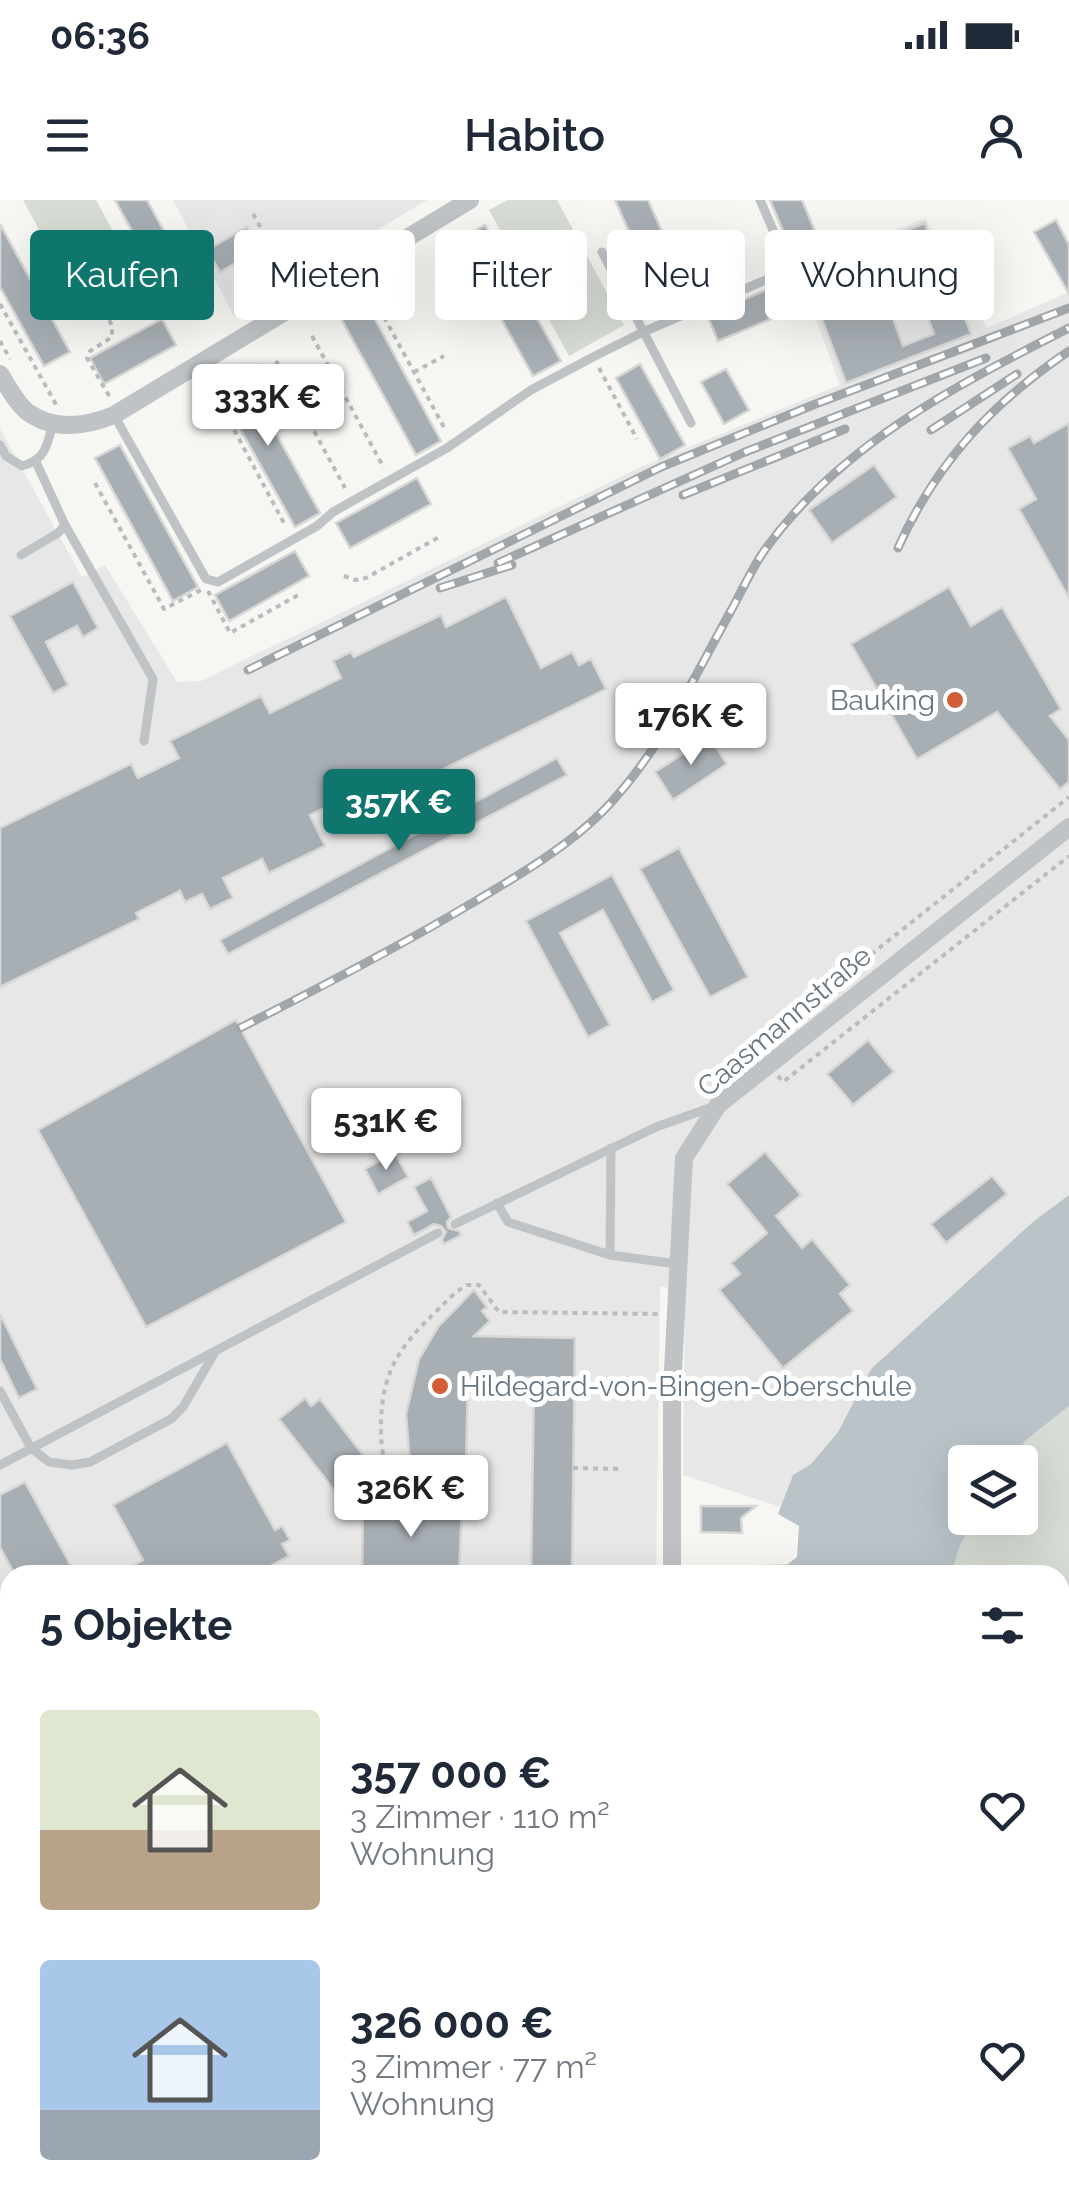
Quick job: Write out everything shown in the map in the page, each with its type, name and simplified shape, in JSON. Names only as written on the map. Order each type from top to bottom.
[{"type":"street","points":[[0,374],[26,412],[86,424],[470,200]]},
{"type":"street","name":"Caasmannstraße","points":[[672,1565],[671,1454],[684,1158],[718,1105],[1069,826]]},
{"type":"lane","points":[[108,409],[209,583],[218,582],[453,444],[531,390],[643,332],[787,271],[789,267],[760,200]]},
{"type":"lane","points":[[602,252],[691,423]]},
{"type":"lane","points":[[0,445],[3,459],[22,466],[36,462],[45,453],[56,416]]},
{"type":"lane","points":[[36,462],[65,525],[153,679],[144,741]]},
{"type":"lane","points":[[21,555],[65,525]]},
{"type":"lane","points":[[455,1224],[656,1126],[718,1105]]},
{"type":"lane","points":[[610,1255],[611,1148]]},
{"type":"lane","points":[[498,1203],[508,1222],[610,1255],[677,1264]]},
{"type":"lane","points":[[0,1465],[438,1233]]},
{"type":"lane","points":[[0,1391],[31,1448],[50,1462],[72,1466],[90,1462],[170,1419],[183,1407],[217,1350]]},
{"type":"path","points":[[253,214],[262,230]]},
{"type":"path","points":[[0,304],[56,416]]},
{"type":"path","points":[[108,409],[111,399],[87,358],[90,351],[112,337],[110,320]]},
{"type":"path","points":[[386,320],[453,444]]},
{"type":"path","points":[[312,336],[391,480]]},
{"type":"path","points":[[391,349],[399,344]]},
{"type":"path","points":[[414,372],[444,356]]},
{"type":"path","points":[[593,358],[637,439]]},
{"type":"path","points":[[276,361],[352,501]]},
{"type":"path","points":[[206,377],[294,540]]},
{"type":"path","points":[[418,398],[426,394]]},
{"type":"path","points":[[431,422],[439,418]]},
{"type":"path","points":[[95,483],[164,609],[209,583],[230,633],[300,594]]},
{"type":"path","points":[[344,576],[354,580],[366,578],[440,538]]},
{"type":"path","points":[[838,992],[849,972],[1069,797]]},
{"type":"path","points":[[768,1065],[783,1082],[1069,856]]},
{"type":"path","points":[[387,1494],[381,1425],[390,1366],[466,1285],[478,1285],[500,1312],[663,1314]]},
{"type":"path","points":[[573,1468],[623,1469]]},
{"type":"shaded area","points":[[23,200],[96,200],[112,230],[39,230]]},
{"type":"shaded area","points":[[173,200],[427,200],[377,230],[234,230],[234,316],[214,278],[214,230],[189,230]]},
{"type":"shaded area","points":[[508,200],[557,200],[573,230],[500,230],[489,210]]},
{"type":"shaded area","points":[[925,218],[932,230],[896,230]]},
{"type":"shaded area","points":[[587,256],[607,293],[607,320],[621,320],[624,325],[569,356],[549,320],[587,320]]},
{"type":"shaded area","points":[[1069,292],[1069,1195],[1034,1221],[871,1369],[838,1432],[811,1464],[793,1475],[781,1507],[683,1475],[685,1288],[660,1287],[656,1565],[0,1565],[0,429],[82,577],[105,565],[177,682],[201,681],[643,466],[840,385],[816,320],[982,320],[987,328]]},
{"type":"shaded area","points":[[1069,1195],[1069,1406],[1023,1445],[948,1445],[948,1535],[966,1535],[954,1565],[788,1565],[797,1557],[799,1526],[778,1514],[793,1475],[811,1464],[838,1432],[871,1369],[1034,1221]]},
{"type":"shaded area","points":[[1069,1406],[1069,1565],[954,1565],[966,1535],[1038,1535],[1038,1445],[1023,1445]]},
{"type":"building","points":[[115,200],[147,200],[163,230],[131,230]]},
{"type":"building","points":[[615,200],[648,200],[661,230],[628,230]]},
{"type":"building","points":[[770,200],[802,200],[814,230],[783,230]]},
{"type":"building","points":[[1056,220],[1069,245],[1069,294],[1034,232]]},
{"type":"building","points":[[925,223],[927,230],[907,230]]},
{"type":"building","points":[[0,224],[30,279],[30,320],[52,320],[70,352],[44,366],[0,287]]},
{"type":"building","points":[[234,234],[234,264],[220,272],[214,262],[214,246]]},
{"type":"building","points":[[765,290],[765,320],[768,320],[718,341],[709,320],[745,320],[745,299]]},
{"type":"building","points":[[160,320],[176,345],[104,384],[90,358]]},
{"type":"building","points":[[342,320],[375,320],[441,441],[416,455]]},
{"type":"building","points":[[502,320],[538,320],[561,361],[533,376]]},
{"type":"building","points":[[822,320],[893,320],[903,346],[934,334],[929,320],[966,320],[971,334],[846,383]]},
{"type":"building","points":[[640,364],[685,445],[660,459],[616,378]]},
{"type":"building","points":[[726,369],[749,410],[724,424],[701,382]]},
{"type":"building","points":[[242,372],[320,513],[295,527],[216,386]]},
{"type":"building","points":[[1069,423],[1069,598],[1019,509],[1036,499],[1008,448],[1030,436],[1034,443]]},
{"type":"building","points":[[120,445],[198,587],[173,601],[95,458]]},
{"type":"building","points":[[874,465],[897,497],[832,543],[809,510]]},
{"type":"building","points":[[417,478],[431,504],[350,548],[336,523]]},
{"type":"building","points":[[295,551],[309,576],[229,621],[215,595]]},
{"type":"building","points":[[73,582],[98,628],[83,637],[77,626],[46,642],[68,685],[53,693],[10,616]]},
{"type":"building","points":[[949,587],[971,626],[1002,607],[1061,709],[1050,716],[1069,740],[1069,782],[1060,789],[997,712],[917,759],[851,644]]},
{"type":"building","points":[[506,597],[541,668],[572,652],[579,665],[591,659],[606,689],[362,809],[354,793],[310,815],[325,846],[269,873],[262,859],[223,878],[233,898],[210,909],[202,894],[185,902],[180,891],[136,913],[139,919],[0,987],[0,828],[131,764],[138,778],[179,758],[170,741],[261,696],[270,713],[341,678],[333,661],[351,652],[354,657],[441,615],[446,627]]},
{"type":"building","points":[[709,737],[727,764],[673,800],[655,772]]},
{"type":"building","points":[[557,758],[567,775],[228,954],[220,940]]},
{"type":"building","points":[[679,848],[748,977],[710,997],[640,869]]},
{"type":"building","points":[[612,875],[674,990],[652,1002],[603,910],[560,933],[610,1025],[588,1037],[526,921]]},
{"type":"building","points":[[236,1020],[346,1222],[146,1327],[38,1130]]},
{"type":"building","points":[[868,1040],[894,1072],[853,1105],[827,1074]]},
{"type":"building","points":[[765,1152],[801,1195],[776,1216],[802,1248],[812,1239],[850,1285],[840,1294],[853,1311],[783,1368],[719,1290],[740,1274],[731,1263],[767,1233],[727,1184]]},
{"type":"building","points":[[395,1153],[408,1177],[378,1194],[365,1169]]},
{"type":"building","points":[[992,1176],[1007,1194],[946,1243],[931,1224]]},
{"type":"building","points":[[431,1178],[451,1217],[448,1228],[461,1235],[444,1244],[446,1232],[441,1226],[434,1224],[414,1235],[407,1222],[427,1211],[414,1187]]},
{"type":"building","points":[[474,1290],[487,1307],[482,1311],[490,1321],[474,1336],[575,1338],[572,1565],[531,1565],[534,1378],[468,1377],[466,1471],[425,1471],[425,1464],[410,1464],[406,1414],[419,1359],[438,1327]]},
{"type":"building","points":[[0,1314],[37,1389],[19,1398],[0,1359]]},
{"type":"building","points":[[305,1398],[311,1406],[320,1399],[367,1460],[360,1465],[369,1477],[341,1499],[279,1419]]},
{"type":"building","points":[[227,1443],[275,1530],[282,1526],[290,1540],[282,1544],[289,1556],[272,1565],[134,1565],[143,1560],[113,1505]]},
{"type":"building","points":[[25,1482],[71,1565],[10,1565],[0,1547],[0,1495]]},
{"type":"building","points":[[363,1504],[462,1506],[459,1565],[362,1565]]},
{"type":"building","points":[[701,1506],[756,1506],[741,1518],[742,1533],[701,1532]]},
{"type":"railway","points":[[248,670],[661,467],[1069,308]]},
{"type":"railway","points":[[240,1028],[439,922],[538,863],[588,825],[623,788],[659,739],[758,560],[792,516],[826,481],[901,422],[1069,328]]},
{"type":"railway","points":[[898,548],[930,489],[969,437],[1015,392],[1069,351]]},
{"type":"railway","points":[[498,563],[745,452],[986,358]]},
{"type":"railway","points":[[931,430],[1017,374]]},
{"type":"railway","points":[[683,495],[845,429]]},
{"type":"railway","points":[[440,588],[512,565]]},
{"type":"place","name":"Bauking","points":[[955,700]]},
{"type":"place","name":"Hildegard-von-Bingen-Oberschule","points":[[440,1386]]}]
